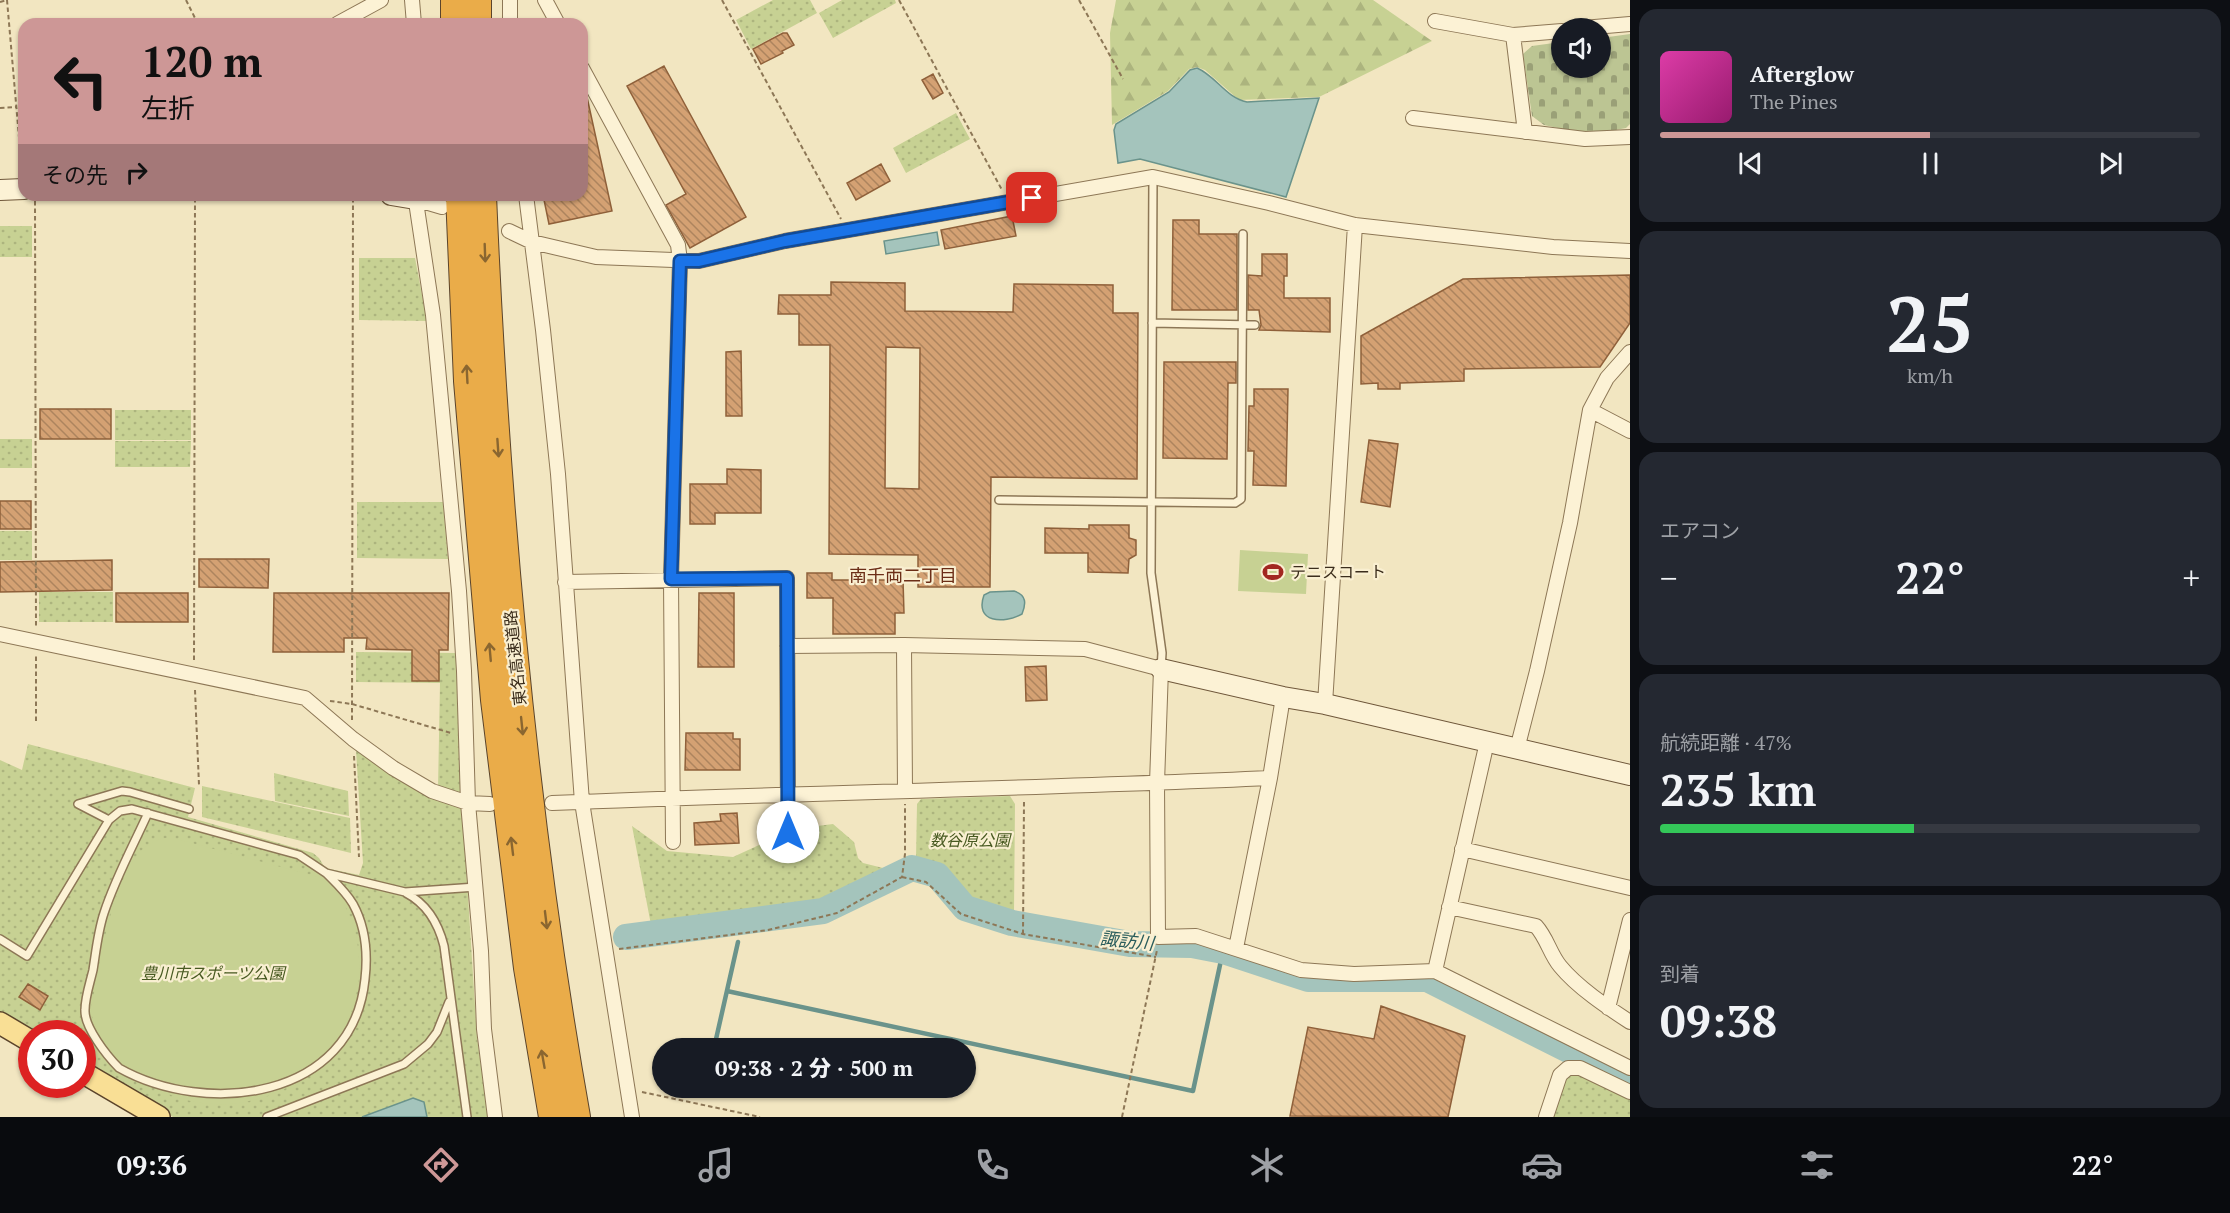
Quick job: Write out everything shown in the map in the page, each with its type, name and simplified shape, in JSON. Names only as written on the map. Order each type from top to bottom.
[{"type":"highway","points":[[454,0],[454,18]]},
{"type":"highway","points":[[478,0],[478,18]]},
{"type":"highway","name":"東名高速道路","points":[[450,201],[495,700],[527,968],[552,1117]]},
{"type":"highway","name":"東名高速道路","points":[[483,201],[508,588],[526,769],[555,996],[577,1117]]},
{"type":"main road","points":[[0,1023],[18,1034]]},
{"type":"main road","points":[[96,1080],[159,1117]]},
{"type":"street","points":[[344,18],[357,7],[381,0]]},
{"type":"street","points":[[412,0],[414,18]]},
{"type":"street","points":[[510,0],[510,18]]},
{"type":"street","points":[[545,0],[555,18]]},
{"type":"street","points":[[1435,21],[1513,35],[1551,32]]},
{"type":"street","points":[[1611,26],[1630,24]]},
{"type":"street","points":[[1513,35],[1525,132]]},
{"type":"street","points":[[588,79],[678,245],[680,261],[671,579],[673,842]]},
{"type":"street","points":[[1413,118],[1585,139],[1630,137]]},
{"type":"street","points":[[509,231],[532,242],[596,257],[699,261],[785,241],[1153,177],[1355,225],[1542,246],[1630,251]]},
{"type":"street","points":[[0,190],[18,191]]},
{"type":"street","points":[[416,201],[433,315],[459,591],[468,802],[476,887],[484,1029],[495,1117]]},
{"type":"street","points":[[527,201],[558,474],[582,802],[632,1117]]},
{"type":"street","points":[[1325,704],[1355,225]]},
{"type":"street","points":[[1517,749],[1570,524],[1590,410],[1607,378],[1630,352]]},
{"type":"street","points":[[1590,410],[1630,431]]},
{"type":"street","points":[[565,582],[787,578],[788,832]]},
{"type":"street","points":[[0,634],[305,698],[353,739],[393,768],[432,791],[468,802],[490,804]]},
{"type":"street","points":[[788,646],[904,645],[1085,649],[1161,669],[1283,697],[1325,704],[1630,775]]},
{"type":"street","points":[[904,645],[905,791]]},
{"type":"street","points":[[1161,669],[1157,783],[1158,937],[1196,936],[1301,970],[1354,974],[1434,971],[1630,1068]]},
{"type":"street","points":[[1236,948],[1270,778],[1283,697]]},
{"type":"street","points":[[1434,971],[1487,742]]},
{"type":"street","points":[[552,803],[788,794],[1024,789],[1270,778]]},
{"type":"street","points":[[1462,849],[1630,888]]},
{"type":"street","points":[[1449,907],[1536,926],[1543,934],[1559,966],[1608,1008],[1630,1022]]},
{"type":"street","points":[[1608,1008],[1630,920]]},
{"type":"street","points":[[1546,1117],[1560,1075],[1568,1068],[1580,1068],[1630,1092]]},
{"type":"lane","points":[[1153,177],[1151,573],[1162,653],[1161,669]]},
{"type":"lane","points":[[999,500],[1235,503],[1240,499],[1244,234]]},
{"type":"lane","points":[[1152,323],[1255,325]]},
{"type":"lane","points":[[109,820],[78,804],[122,791],[189,808]]},
{"type":"lane","points":[[0,939],[27,956],[109,820],[124,810],[132,808],[299,855],[326,873],[346,893],[358,916],[365,943],[365,984],[350,1030],[330,1060],[306,1082]]},
{"type":"lane","points":[[147,813],[104,913],[84,1012],[99,1043],[112,1061],[135,1081],[153,1092]]},
{"type":"lane","points":[[326,873],[405,892],[426,908],[440,930],[444,945],[467,1117]]},
{"type":"lane","points":[[405,892],[476,887]]},
{"type":"lane","points":[[267,1117],[404,1064],[428,1044],[437,1032],[450,999]]},
{"type":"path","points":[[0,2],[7,0],[18,116]]},
{"type":"path","points":[[186,0],[195,18]]},
{"type":"path","points":[[722,0],[847,230]]},
{"type":"path","points":[[899,0],[1009,202]]},
{"type":"path","points":[[1080,0],[1123,79]]},
{"type":"path","points":[[0,108],[17,108]]},
{"type":"path","points":[[27,201],[36,721]]},
{"type":"path","points":[[195,201],[194,675],[199,785]]},
{"type":"path","points":[[353,201],[352,704],[359,857]]},
{"type":"path","points":[[305,698],[352,704],[466,737]]},
{"type":"path","points":[[1023,934],[1024,789]]},
{"type":"path","points":[[902,877],[905,854],[905,791]]},
{"type":"path","points":[[607,951],[768,930],[826,916],[872,896],[902,877],[926,882],[961,914],[1023,934],[1156,957]]},
{"type":"path","points":[[1122,1117],[1156,957],[1158,937]]},
{"type":"path","points":[[629,1090],[760,1117]]},
{"type":"green space","points":[[773,0],[810,0],[817,13],[751,49],[736,20]]},
{"type":"green space","points":[[842,0],[895,0],[896,3],[833,38],[819,13]]},
{"type":"green space","points":[[1116,0],[1373,0],[1432,41],[1319,97],[1239,100],[1205,70],[1197,67],[1189,69],[1168,91],[1112,125],[1110,33]]},
{"type":"green space","points":[[1630,34],[1630,124],[1626,128],[1590,135],[1544,125],[1532,116],[1523,54],[1532,46],[1551,43],[1551,78],[1611,78],[1611,37]]},
{"type":"green space","points":[[956,113],[970,139],[906,173],[893,148]]},
{"type":"green space","points":[[0,226],[32,226],[32,257],[0,257]]},
{"type":"green space","points":[[359,258],[415,258],[427,321],[359,320]]},
{"type":"green space","points":[[115,410],[191,410],[191,440],[115,440]]},
{"type":"green space","points":[[0,439],[32,439],[32,468],[0,468]]},
{"type":"green space","points":[[115,441],[191,441],[190,467],[115,467]]},
{"type":"green space","points":[[357,502],[443,502],[448,559],[357,558]]},
{"type":"green space","points":[[0,531],[32,531],[32,560],[0,560]]},
{"type":"green space","name":"テニスコート","points":[[1240,550],[1308,554],[1306,594],[1238,591]]},
{"type":"green space","points":[[39,592],[113,592],[113,622],[39,622]]},
{"type":"green space","points":[[356,652],[456,653],[462,795],[438,789],[440,683],[356,682]]},
{"type":"green space","name":"豊川市スポーツ公園","points":[[28,744],[195,788],[188,817],[313,853],[325,868],[359,875],[363,863],[356,750],[359,748],[461,807],[477,1037],[488,1117],[173,1117],[96,1071],[96,1020],[18,1020],[18,1024],[0,1014],[0,760],[22,770]]},
{"type":"green space","points":[[274,773],[348,791],[349,816],[275,801]]},
{"type":"green space","points":[[202,786],[350,818],[351,853],[202,817]]},
{"type":"green space","name":"数谷原公園","points":[[1010,796],[1015,804],[1014,912],[1009,916],[973,903],[941,873],[920,865],[916,859],[917,804],[921,799]]},
{"type":"green space","points":[[833,824],[854,842],[858,858],[863,863],[891,870],[814,907],[652,930],[632,826],[667,851],[733,857],[794,829]]},
{"type":"green space","points":[[173,838],[326,879],[343,902],[354,927],[359,954],[358,981],[353,1008],[342,1034],[326,1057],[306,1077],[278,1092],[260,1098],[242,1102],[205,1104],[170,1095],[153,1087],[114,1056],[102,1039],[91,1011],[108,924],[123,880],[133,862],[144,848],[156,840]]},
{"type":"green space","points":[[1570,1073],[1582,1073],[1630,1097],[1630,1117],[1553,1117],[1566,1076]]},
{"type":"water","points":[[1197,68],[1210,76],[1227,92],[1247,102],[1319,98],[1286,197],[1140,159],[1118,163],[1114,130],[1116,124],[1169,92],[1190,70]]},
{"type":"water","points":[[937,232],[939,245],[886,254],[884,241]]},
{"type":"water","points":[[1014,591],[1023,597],[1022,614],[999,620],[987,616],[983,611],[984,595],[990,592]]},
{"type":"water","points":[[413,1098],[424,1102],[427,1117],[362,1117]]},
{"type":"building","points":[[787,33],[794,45],[761,64],[753,49]]},
{"type":"building","points":[[664,66],[746,217],[690,248],[666,205],[686,194],[627,86]]},
{"type":"building","points":[[933,74],[943,93],[933,99],[922,80]]},
{"type":"building","points":[[588,102],[612,211],[549,224],[544,201],[588,201]]},
{"type":"building","points":[[881,164],[890,181],[856,200],[847,183]]},
{"type":"building","points":[[1012,216],[1016,236],[945,249],[941,230]]},
{"type":"building","points":[[1173,220],[1199,220],[1199,234],[1237,234],[1237,310],[1172,310]]},
{"type":"building","points":[[1262,254],[1287,254],[1284,298],[1330,298],[1330,332],[1259,330],[1261,325],[1259,310],[1248,310],[1248,275],[1262,276]]},
{"type":"building","points":[[1630,275],[1630,323],[1600,367],[1464,369],[1464,381],[1400,383],[1400,389],[1378,389],[1378,383],[1361,384],[1361,336],[1463,279]]},
{"type":"building","points":[[831,282],[905,283],[905,311],[1013,312],[1014,284],[1113,285],[1113,313],[1138,313],[1137,479],[991,477],[990,587],[918,587],[918,555],[829,554],[830,345],[799,345],[799,314],[778,314],[779,295],[831,295]],"holes":[[[886,347],[920,348],[919,489],[885,488]]]},
{"type":"building","points":[[741,351],[742,416],[726,416],[726,352]]},
{"type":"building","points":[[1164,362],[1236,362],[1236,383],[1228,383],[1227,459],[1163,458]]},
{"type":"building","points":[[1254,389],[1288,389],[1286,486],[1253,485],[1254,451],[1248,451],[1249,406],[1254,406]]},
{"type":"building","points":[[40,409],[111,409],[111,439],[40,439]]},
{"type":"building","points":[[1369,440],[1398,444],[1390,507],[1361,502]]},
{"type":"building","points":[[727,469],[761,470],[761,513],[715,513],[715,524],[690,524],[690,484],[727,484]]},
{"type":"building","points":[[0,501],[31,501],[31,529],[0,529]]},
{"type":"building","points":[[1089,525],[1129,525],[1129,538],[1136,540],[1136,555],[1129,559],[1128,573],[1088,572],[1088,553],[1045,553],[1045,528],[1089,529]]},
{"type":"building","points":[[199,559],[269,559],[268,588],[199,587]]},
{"type":"building","points":[[112,560],[112,590],[0,592],[0,562]]},
{"type":"building","points":[[807,573],[832,573],[832,580],[903,580],[904,613],[895,613],[895,634],[833,634],[833,598],[807,598]]},
{"type":"building","points":[[116,593],[188,593],[188,622],[116,622]]},
{"type":"building","points":[[274,593],[449,593],[448,650],[439,650],[439,681],[412,681],[412,650],[366,649],[367,638],[344,638],[344,652],[273,652]]},
{"type":"building","points":[[699,593],[734,593],[734,667],[698,667]]},
{"type":"building","points":[[1046,666],[1047,700],[1026,701],[1025,667]]},
{"type":"building","points":[[686,733],[733,733],[733,739],[740,739],[740,770],[685,770]]},
{"type":"building","points":[[737,813],[739,843],[695,845],[694,823],[721,821],[720,814]]},
{"type":"building","points":[[28,984],[48,996],[40,1010],[19,997]]},
{"type":"building","points":[[1381,1006],[1465,1036],[1448,1117],[1290,1116],[1308,1027],[1374,1039]]},
{"type":"waterway","name":"諏訪川","points":[[626,937],[823,911],[912,868],[937,875],[965,908],[1012,923],[1130,944],[1192,945],[1223,951],[1308,979],[1427,979],[1630,1081]]},
{"type":"waterway","points":[[716,1038],[738,942]]},
{"type":"waterway","points":[[727,991],[1193,1091],[1223,951]]},
{"type":"place","name":"テニスコート","points":[[1273,572]]},
{"type":"district","name":"南千両二丁目","points":[[903,576]]},
{"type":"route","points":[[788,832],[787,578],[671,579],[680,261],[699,261],[785,241],[1032,198]]}]
